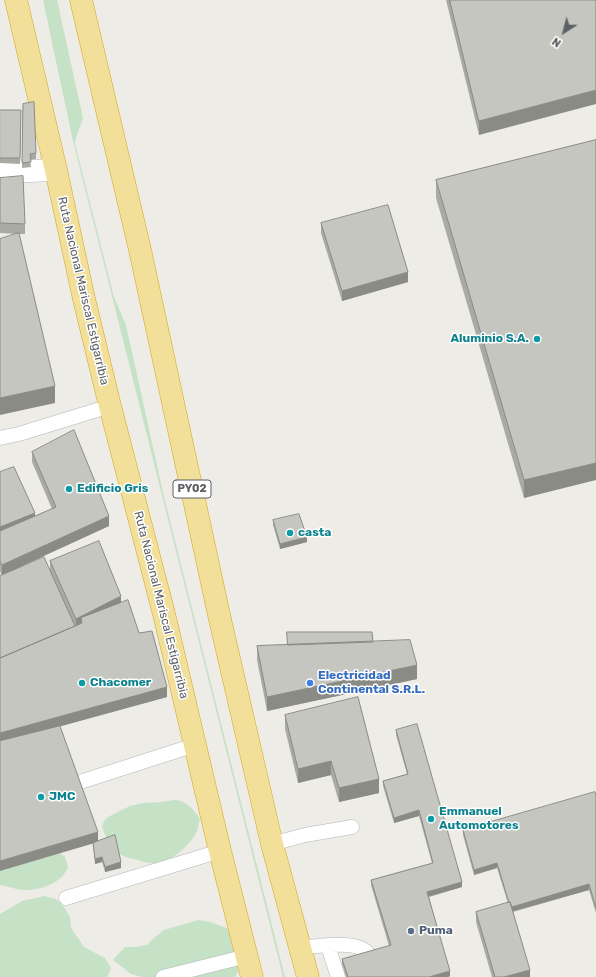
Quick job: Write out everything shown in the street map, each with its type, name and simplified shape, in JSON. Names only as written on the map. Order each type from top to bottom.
[{"type":"highway","name":"Ruta Nacional Mariscal Estigarribia","points":[[16,0],[56,170],[84,299],[110,406],[164,610],[220,851],[252,977]]},
{"type":"highway","name":"PY02","points":[[81,0],[138,242],[219,614],[272,844],[308,977]]},
{"type":"street","points":[[0,172],[56,170]]},
{"type":"lane","points":[[0,438],[19,434],[110,406]]},
{"type":"lane","points":[[82,781],[195,745]]},
{"type":"lane","points":[[272,844],[305,835],[352,827]]},
{"type":"lane","points":[[66,898],[220,851]]},
{"type":"lane","points":[[300,948],[346,944],[356,946],[367,952],[378,977]]},
{"type":"lane","points":[[328,946],[338,977]]},
{"type":"lane","points":[[163,977],[247,956]]},
{"type":"green space","points":[[43,0],[57,0],[83,118],[75,144],[114,297],[126,325],[164,497],[285,977],[283,977],[73,141]]},
{"type":"green space","points":[[174,800],[185,803],[200,819],[195,836],[187,846],[176,855],[157,864],[125,856],[113,849],[102,827],[104,821],[108,817],[130,806],[143,803]]},
{"type":"green space","points":[[51,846],[65,857],[68,867],[61,878],[42,888],[28,890],[0,885],[0,851]]},
{"type":"green space","points":[[44,896],[56,899],[64,907],[70,917],[71,928],[84,947],[105,958],[111,968],[107,977],[0,977],[0,914],[22,901]]},
{"type":"green space","points":[[198,920],[210,922],[232,930],[242,951],[238,972],[235,977],[142,977],[131,974],[113,960],[125,947],[147,945],[164,930]]},
{"type":"building","points":[[450,0],[596,0],[596,90],[479,121]]},
{"type":"building","points":[[34,102],[36,153],[30,154],[31,162],[22,163],[23,104]]},
{"type":"building","points":[[0,110],[21,110],[20,158],[0,158]]},
{"type":"building","name":"Aluminio S.A.","points":[[596,140],[596,463],[524,480],[436,180]]},
{"type":"building","points":[[23,176],[25,224],[0,223],[0,178]]},
{"type":"building","points":[[388,205],[408,272],[342,291],[321,223]]},
{"type":"building","points":[[19,233],[55,386],[0,398],[0,239]]},
{"type":"building","name":"Edificio Gris","points":[[74,430],[109,516],[2,565],[0,561],[0,531],[56,507],[32,452]]},
{"type":"building","points":[[14,467],[35,513],[0,527],[0,472]]},
{"type":"building","name":"casta","points":[[299,514],[307,537],[280,544],[273,520]]},
{"type":"building","points":[[99,541],[121,596],[76,619],[50,561]]},
{"type":"building","points":[[44,557],[75,626],[0,658],[0,576]]},
{"type":"building","name":"Chacomer","points":[[128,600],[139,633],[152,631],[167,687],[0,733],[0,658],[82,623],[81,618]]},
{"type":"building","points":[[287,632],[372,632],[373,642],[288,645]]},
{"type":"building","points":[[410,640],[417,665],[267,697],[257,646]]},
{"type":"building","points":[[358,697],[379,779],[339,788],[331,761],[298,769],[285,715]]},
{"type":"building","points":[[417,724],[462,882],[427,892],[450,971],[429,977],[348,977],[342,959],[391,945],[371,880],[433,863],[419,810],[394,818],[383,781],[408,774],[396,730]]},
{"type":"building","name":"JMC","points":[[60,726],[98,832],[0,861],[0,741]]},
{"type":"building","points":[[595,792],[596,908],[589,884],[512,907],[510,902],[509,903],[497,863],[474,870],[463,830]]},
{"type":"building","points":[[115,835],[121,862],[105,867],[102,857],[95,859],[93,843]]},
{"type":"building","points":[[510,902],[530,970],[504,977],[495,977],[476,912]]},
{"type":"place","name":"Aluminio S.A.","points":[[537,339]]},
{"type":"place","name":"Edificio Gris","points":[[69,489]]},
{"type":"place","name":"casta","points":[[290,533]]},
{"type":"place","name":"Chacomer","points":[[82,683]]},
{"type":"place","name":"Electricidad Continental S.R.L.","points":[[310,683]]},
{"type":"place","name":"JMC","points":[[41,797]]},
{"type":"place","name":"Emmanuel Automotores","points":[[431,819]]},
{"type":"place","name":"Puma","points":[[411,931]]}]
